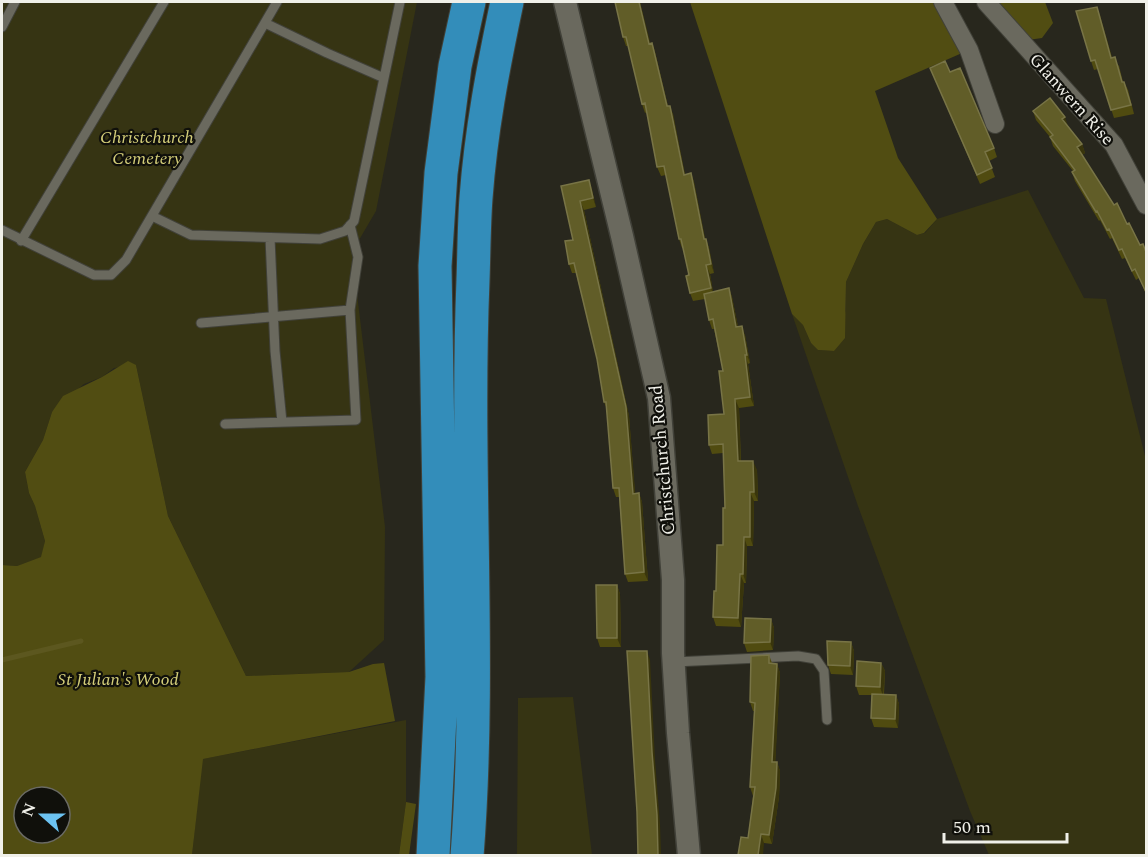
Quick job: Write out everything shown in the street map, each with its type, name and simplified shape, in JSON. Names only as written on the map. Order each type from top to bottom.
[{"type":"highway","points":[[433,855],[442,677],[435,266],[441,173],[454,66],[469,2]]},
{"type":"highway","points":[[467,855],[473,736],[470,360],[476,200],[486,103],[507,2]]},
{"type":"street","points":[[944,2],[969,50],[995,124]]},
{"type":"street","name":"Glanwern Rise","points":[[986,2],[1114,145],[1146,205]]},
{"type":"street","name":"Christchurch Road","points":[[567,8],[659,398],[673,580],[674,662],[688,855]]},
{"type":"lane","points":[[2,27],[15,2]]},
{"type":"lane","points":[[21,241],[164,2]]},
{"type":"lane","points":[[2,230],[94,275],[111,275],[126,260],[277,2]]},
{"type":"lane","points":[[152,216],[191,235],[320,239],[345,231],[354,221],[400,2]]},
{"type":"lane","points":[[265,23],[384,78]]},
{"type":"lane","points":[[225,424],[356,420],[350,310],[358,257],[350,225]]},
{"type":"lane","points":[[270,238],[282,422]]},
{"type":"lane","points":[[201,323],[350,310]]},
{"type":"lane","points":[[674,662],[798,656],[816,659],[824,671],[827,720]]},
{"type":"green space","name":"Christchurch Cemetery","points":[[2,2],[417,2],[376,211],[352,252],[385,527],[384,640],[349,672],[246,676],[168,516],[136,365],[114,368],[102,377],[84,384],[52,412],[43,440],[25,472],[29,493],[45,541],[42,557],[17,566],[2,565]]},
{"type":"green space","points":[[690,2],[943,2],[969,50],[875,91],[898,158],[937,219],[924,233],[917,235],[887,219],[876,222],[846,282],[845,338],[834,351],[818,350],[811,343],[803,325],[792,314]]},
{"type":"green space","points":[[986,2],[1045,2],[1053,23],[1042,38],[1021,41]]},
{"type":"green space","points":[[1028,190],[1084,298],[1106,299],[1146,456],[1146,855],[989,855],[970,811],[858,506],[792,314],[803,325],[811,343],[818,350],[834,351],[846,310],[846,282],[876,222],[887,219],[917,235],[925,233],[937,219]]},
{"type":"green space","name":"St Julian's Wood","points":[[128,361],[136,365],[168,516],[246,676],[349,672],[384,663],[395,721],[203,759],[192,855],[2,855],[2,565],[17,566],[41,557],[45,541],[29,493],[25,472],[43,440],[52,412],[63,396]]},
{"type":"green space","points":[[573,697],[592,855],[517,855],[518,698]]},
{"type":"green space","points":[[406,720],[406,802],[399,855],[192,856],[202,759]]},
{"type":"green space","points":[[406,802],[416,804],[409,855],[399,855]]},
{"type":"building","points":[[615,2],[639,2],[649,44],[652,43],[667,106],[670,106],[684,175],[691,173],[711,264],[706,265],[711,288],[690,293],[686,276],[689,275],[664,166],[657,167],[645,103],[642,104]]},
{"type":"building","points":[[1097,7],[1111,58],[1115,57],[1131,105],[1111,110],[1095,60],[1091,61],[1076,11]]},
{"type":"building","points":[[945,61],[950,72],[960,68],[994,148],[985,152],[992,168],[977,175],[930,68]]},
{"type":"building","points":[[1050,98],[1065,117],[1062,119],[1082,144],[1077,147],[1114,205],[1117,203],[1140,245],[1143,244],[1146,252],[1146,292],[1135,269],[1132,271],[1122,249],[1119,250],[1109,229],[1107,230],[1072,172],[1075,170],[1050,137],[1053,135],[1033,111]]},
{"type":"building","points":[[589,180],[593,198],[580,201],[626,407],[633,494],[639,493],[644,572],[625,574],[619,488],[613,488],[606,402],[604,402],[597,359],[574,263],[569,264],[565,241],[573,240],[561,186]]},
{"type":"building","points":[[729,288],[736,327],[742,326],[750,397],[735,399],[738,461],[753,461],[754,492],[750,492],[750,537],[744,537],[738,618],[713,617],[717,545],[723,545],[723,508],[725,508],[723,444],[709,445],[708,415],[724,414],[719,371],[723,371],[713,319],[709,320],[704,294]]},
{"type":"building","points":[[596,585],[617,585],[617,638],[597,638]]},
{"type":"building","points":[[745,618],[771,619],[770,642],[744,643]]},
{"type":"building","points":[[827,641],[851,642],[850,666],[828,665]]},
{"type":"building","points":[[627,651],[647,651],[658,855],[638,855]]},
{"type":"building","points":[[769,655],[769,663],[777,664],[772,762],[777,762],[776,788],[769,835],[761,834],[758,855],[738,855],[741,837],[748,838],[755,787],[750,787],[755,703],[750,702],[751,656]]},
{"type":"building","points":[[857,661],[881,663],[880,687],[856,686]]},
{"type":"building","points":[[872,694],[896,695],[895,719],[871,718]]},
{"type":"waterway","points":[[2,660],[81,641]]}]
